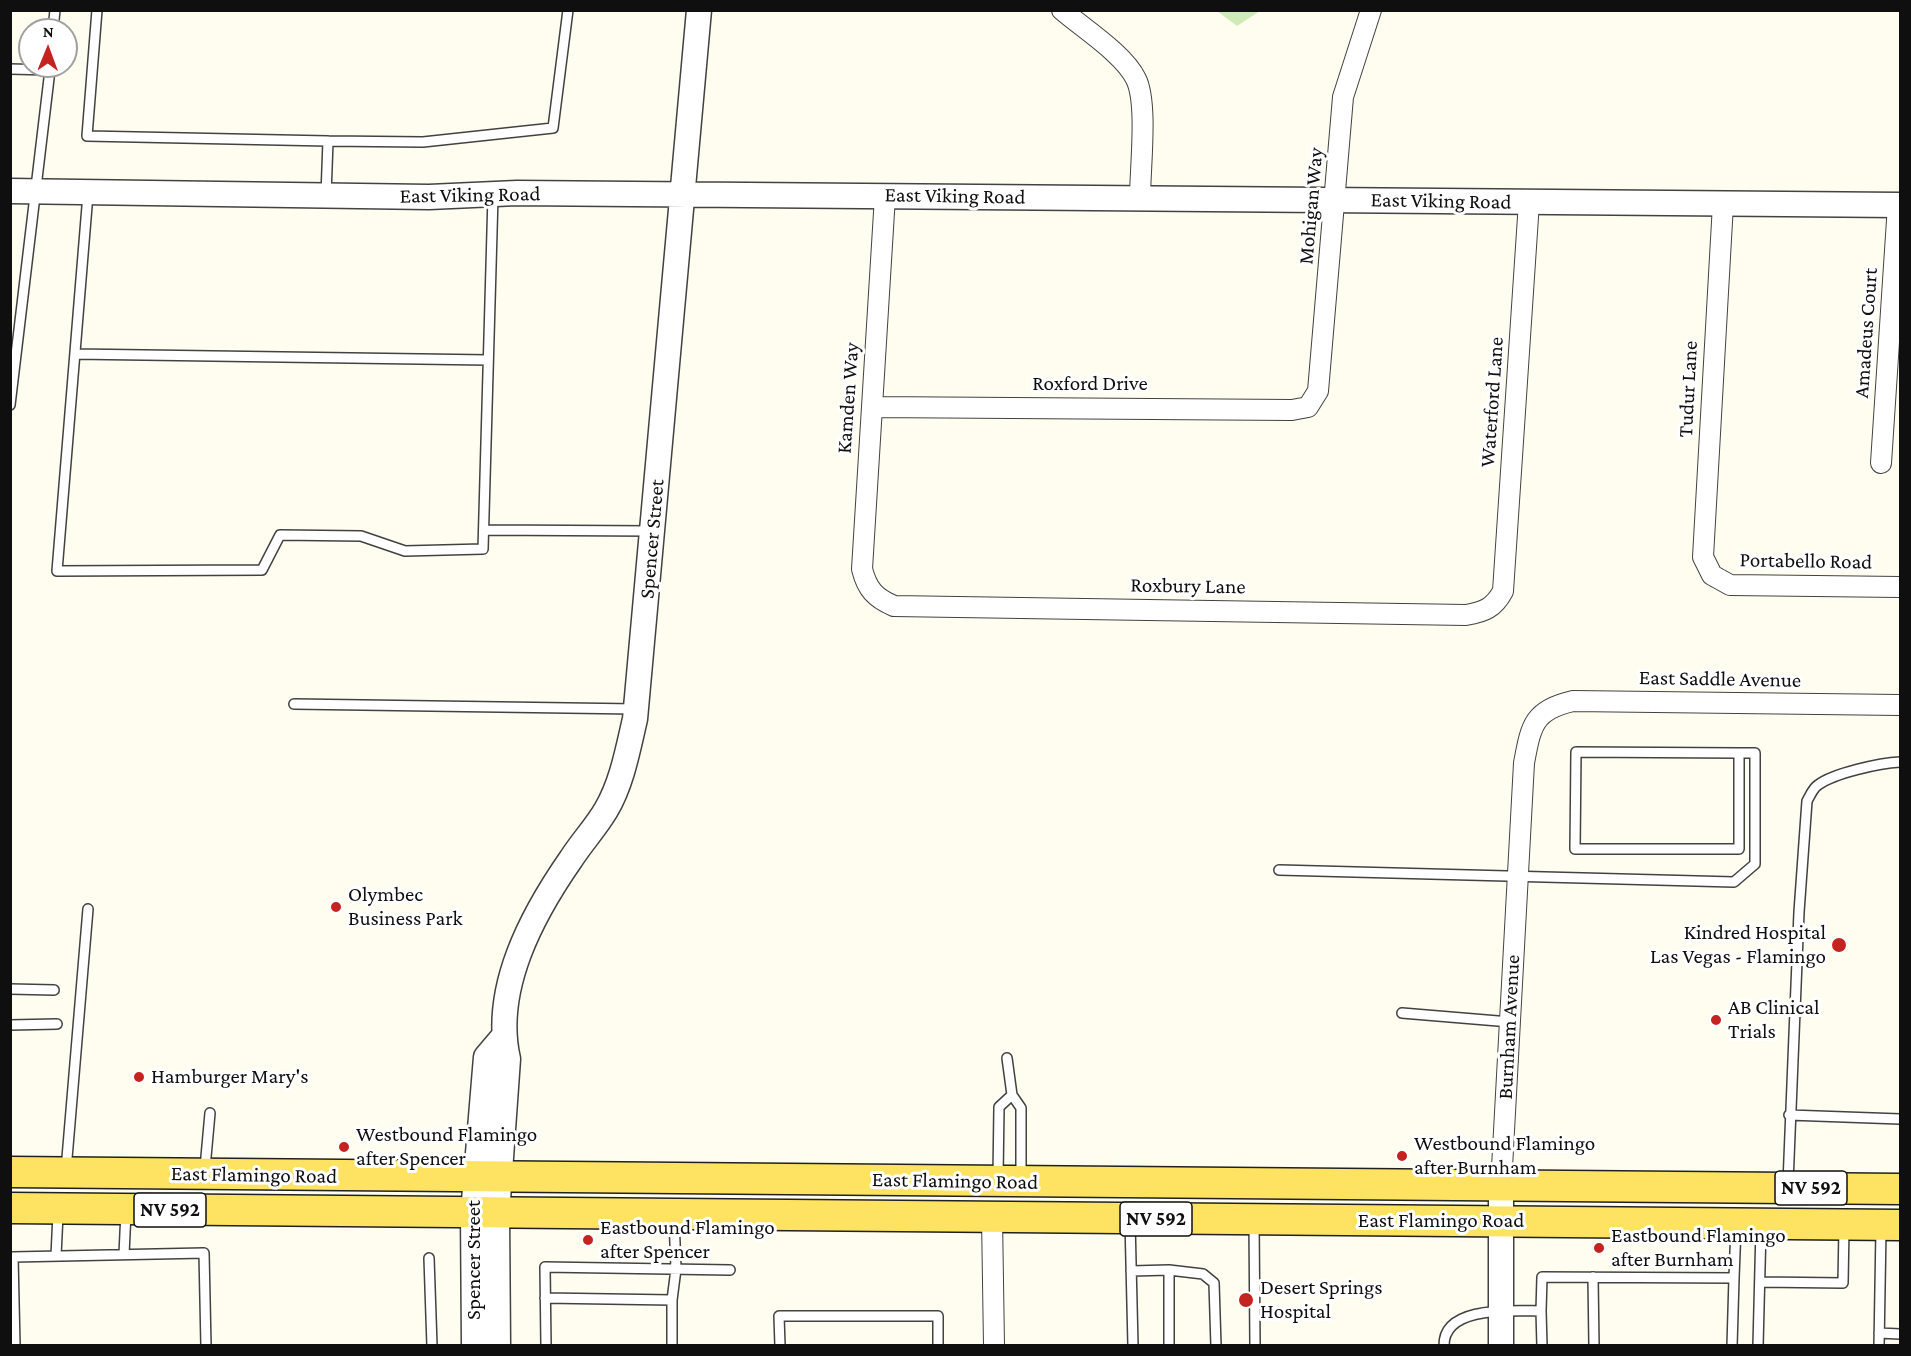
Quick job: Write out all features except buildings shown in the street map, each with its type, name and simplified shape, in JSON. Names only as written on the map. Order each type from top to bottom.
[{"type":"main road","name":"East Flamingo Road","points":[[10,1172],[1900,1189]]},
{"type":"main road","points":[[10,1190],[40,1191],[56,1185],[66,1172]]},
{"type":"main road","points":[[59,1208],[80,1192],[122,1192],[142,1174]]},
{"type":"main road","points":[[919,1217],[938,1200],[978,1200],[1010,1182]]},
{"type":"main road","points":[[993,1218],[1020,1201],[1069,1201],[1087,1182]]},
{"type":"main road","name":"East Flamingo Road","points":[[10,1208],[485,1214],[1894,1223]]},
{"type":"street","name":"Spencer Street","points":[[474,1346],[488,1177],[508,1059],[503,1037],[513,970],[532,922],[570,860],[606,810],[623,768],[636,709],[699,10]]},
{"type":"street","points":[[1062,10],[1125,62],[1136,79],[1142,98],[1140,198]]},
{"type":"street","name":"Mohigan Way","points":[[1308,407],[1318,390],[1337,200],[1343,97],[1371,10]]},
{"type":"street","name":"East Viking Road","points":[[10,191],[429,197],[493,194],[683,194],[1899,205]]},
{"type":"street","name":"Kamden Way","points":[[878,599],[866,585],[862,569],[885,196]]},
{"type":"street","name":"Waterford Lane","points":[[1496,603],[1503,591],[1529,202]]},
{"type":"street","name":"Tudur Lane","points":[[1713,575],[1703,557],[1723,204]]},
{"type":"street","name":"Amadeus Court","points":[[1881,463],[1899,205]]},
{"type":"street","name":"Roxford Drive","points":[[872,407],[1292,410],[1308,407]]},
{"type":"street","name":"Portabello Road","points":[[1713,575],[1730,585],[1900,587]]},
{"type":"street","name":"Roxbury Lane","points":[[878,599],[894,606],[1466,615],[1484,612],[1496,603]]},
{"type":"street","name":"East Saddle Avenue","points":[[1541,713],[1554,705],[1573,701],[1900,705]]},
{"type":"street","name":"Burnham Avenue","points":[[1501,1346],[1501,1186],[1524,763],[1530,729],[1541,713]]},
{"type":"street","name":"Spencer Street","points":[[485,1214],[498,1346]]},
{"type":"street","points":[[993,1218],[994,1346]]},
{"type":"lane","points":[[98,10],[87,136],[423,142],[554,128],[568,10]]},
{"type":"lane","points":[[10,416],[49,78]]},
{"type":"lane","points":[[326,196],[328,141]]},
{"type":"lane","points":[[89,192],[57,571],[262,570],[280,535],[361,536],[405,551],[483,549],[493,194]]},
{"type":"lane","points":[[75,354],[488,360]]},
{"type":"lane","points":[[483,530],[652,531]]},
{"type":"lane","points":[[294,704],[636,709]]},
{"type":"lane","points":[[1279,870],[1734,882],[1755,864],[1755,753],[1576,752],[1575,849],[1739,849],[1739,753]]},
{"type":"lane","points":[[1788,1188],[1789,1115],[1807,801],[1817,785],[1852,771],[1900,762]]},
{"type":"lane","points":[[66,1172],[88,909]]},
{"type":"lane","points":[[10,989],[54,990]]},
{"type":"lane","points":[[1402,1013],[1510,1022]]},
{"type":"lane","points":[[10,1025],[57,1024]]},
{"type":"lane","points":[[1006,1058],[1012,1095],[1021,1108],[1010,1182]]},
{"type":"lane","points":[[1010,1182],[999,1107],[1012,1095]]},
{"type":"lane","points":[[205,1174],[210,1113]]},
{"type":"lane","points":[[1789,1115],[1900,1119]]},
{"type":"lane","points":[[56,1256],[59,1208]]},
{"type":"lane","points":[[124,1254],[126,1209]]},
{"type":"lane","points":[[672,1346],[672,1300],[676,1269],[674,1215]]},
{"type":"lane","points":[[1130,1219],[1133,1346]]},
{"type":"lane","points":[[1254,1220],[1255,1346]]},
{"type":"lane","points":[[1732,1346],[1734,1278],[1748,1223]]},
{"type":"lane","points":[[1748,1223],[1760,1282],[1758,1346]]},
{"type":"lane","points":[[1879,1346],[1894,1223]]},
{"type":"lane","points":[[1760,1282],[1844,1283],[1844,1224]]},
{"type":"lane","points":[[15,1346],[13,1257],[204,1253],[206,1346]]},
{"type":"lane","points":[[429,1258],[432,1346]]},
{"type":"lane","points":[[546,1346],[545,1267],[730,1270]]},
{"type":"lane","points":[[1131,1272],[1169,1270],[1203,1274],[1214,1283],[1216,1346]]},
{"type":"lane","points":[[1169,1270],[1169,1346]]},
{"type":"lane","points":[[1542,1346],[1542,1277],[1734,1278]]},
{"type":"lane","points":[[1593,1277],[1594,1346]]},
{"type":"lane","points":[[545,1298],[672,1300]]},
{"type":"lane","points":[[1443,1346],[1443,1338],[1449,1327],[1463,1317],[1501,1311],[1541,1311]]},
{"type":"lane","points":[[780,1346],[779,1316],[938,1316],[938,1346]]},
{"type":"lane","points":[[1880,1333],[1900,1334]]},
{"type":"green space","points":[[1217,11],[1260,11],[1237,26]]},
{"type":"place","name":"Olymbec Business Park","points":[[336,907]]},
{"type":"place","name":"Kindred Hospital Las Vegas - Flamingo","points":[[1839,945]]},
{"type":"place","name":"AB Clinical Trials","points":[[1716,1020]]},
{"type":"place","name":"Hamburger Mary's","points":[[139,1077]]},
{"type":"place","name":"Westbound Flamingo after Spencer","points":[[344,1147]]},
{"type":"place","name":"Westbound Flamingo after Burnham","points":[[1402,1156]]},
{"type":"place","name":"Eastbound Flamingo after Spencer","points":[[588,1240]]},
{"type":"place","name":"Eastbound Flamingo after Burnham","points":[[1599,1248]]},
{"type":"place","name":"Desert Springs Hospital","points":[[1246,1300]]}]
